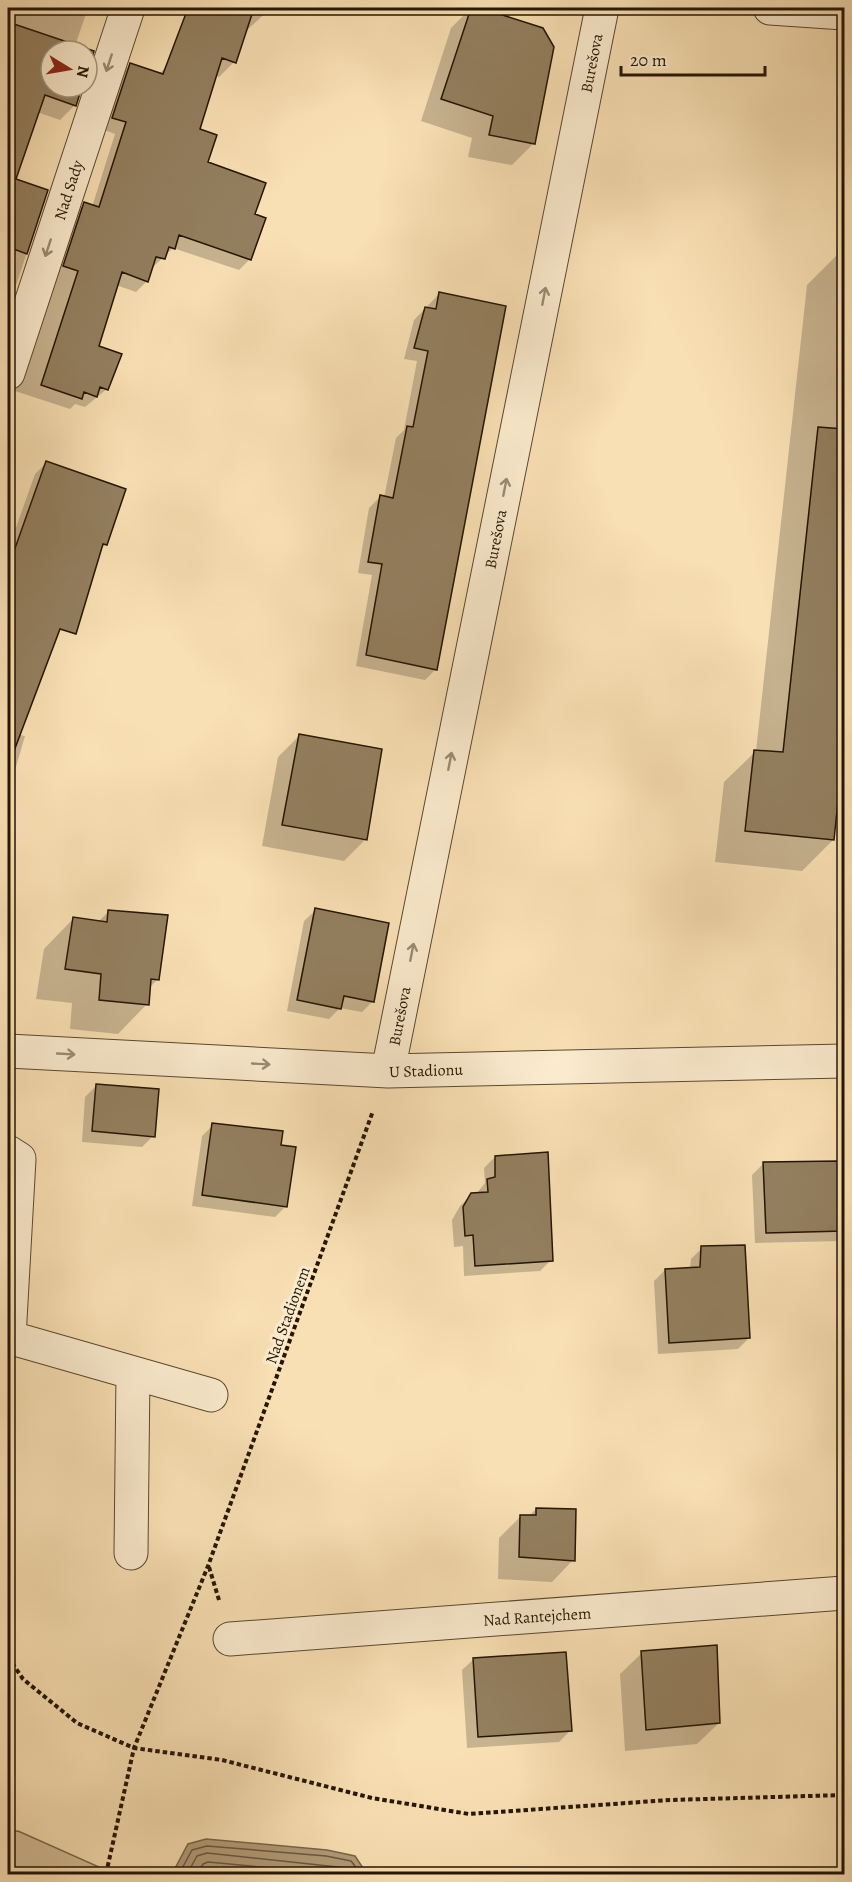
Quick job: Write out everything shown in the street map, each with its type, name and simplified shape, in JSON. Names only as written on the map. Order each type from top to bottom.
[{"type":"street","name":"Nad Sady","points":[[8,373],[128,8]]},
{"type":"street","name":"Burešova","points":[[388,1071],[602,8]]},
{"type":"street","points":[[770,8],[844,13]]},
{"type":"street","name":"U Stadionu","points":[[8,1051],[388,1071],[844,1061]]},
{"type":"street","points":[[8,1152],[19,1159],[8,1338],[211,1395]]},
{"type":"street","points":[[131,1553],[133,1373]]},
{"type":"street","name":"Nad Rantejchem","points":[[230,1639],[844,1593]]},
{"type":"path","name":"Nad Stadionem","points":[[106,1875],[134,1748],[208,1566],[388,1071]]},
{"type":"path","points":[[8,1657],[23,1679],[77,1723],[134,1748],[222,1760],[372,1798],[469,1814],[670,1800],[844,1795]]},
{"type":"shaded area","points":[[18,1831],[108,1871],[106,1874],[8,1874],[8,1832]]},
{"type":"water","points":[[206,1839],[327,1850],[355,1856],[367,1874],[172,1874],[188,1844]]},
{"type":"building","points":[[188,8],[254,8],[236,63],[222,58],[200,129],[217,135],[208,162],[266,183],[255,214],[266,218],[251,260],[179,235],[175,249],[169,247],[165,259],[156,257],[148,282],[122,272],[99,346],[122,354],[108,390],[100,387],[97,397],[84,392],[82,399],[41,385],[78,271],[63,266],[84,202],[99,207],[126,122],[112,118],[130,63],[163,74]]},
{"type":"building","points":[[471,8],[481,8],[543,28],[554,47],[535,144],[489,135],[493,116],[441,99]]},
{"type":"building","points":[[8,22],[58,39],[39,39],[39,99],[44,99],[16,179],[48,190],[27,254],[8,247]]},
{"type":"building","points":[[56,99],[78,99],[76,106]]},
{"type":"building","points":[[439,292],[506,306],[437,670],[366,655],[382,564],[368,562],[380,495],[393,498],[407,426],[413,427],[428,351],[414,348],[425,307],[436,309]]},
{"type":"building","points":[[818,427],[844,429],[844,741],[834,840],[745,831],[754,750],[783,752]]},
{"type":"building","points":[[46,461],[126,489],[107,545],[103,544],[76,634],[60,629],[11,759],[8,759],[8,568]]},
{"type":"building","points":[[299,734],[382,749],[367,840],[282,825]]},
{"type":"building","points":[[315,908],[389,923],[374,1002],[344,996],[341,1009],[297,1000]]},
{"type":"building","points":[[108,910],[168,915],[159,980],[151,979],[149,1005],[99,1000],[101,974],[65,969],[73,917],[107,922]]},
{"type":"building","points":[[96,1084],[159,1089],[155,1137],[92,1131]]},
{"type":"building","points":[[212,1123],[283,1131],[281,1145],[296,1147],[287,1207],[202,1195]]},
{"type":"building","points":[[548,1152],[553,1261],[475,1266],[473,1235],[465,1236],[463,1207],[471,1193],[488,1192],[487,1179],[495,1177],[495,1156]]},
{"type":"building","points":[[839,1161],[840,1193],[844,1193],[844,1231],[766,1233],[763,1162]]},
{"type":"building","points":[[745,1245],[750,1338],[669,1343],[665,1269],[700,1267],[701,1246]]},
{"type":"building","points":[[536,1508],[576,1509],[575,1561],[519,1557],[520,1515],[536,1515]]},
{"type":"building","points":[[717,1645],[720,1723],[646,1730],[641,1651]]},
{"type":"building","points":[[566,1652],[572,1731],[478,1737],[473,1658]]}]
